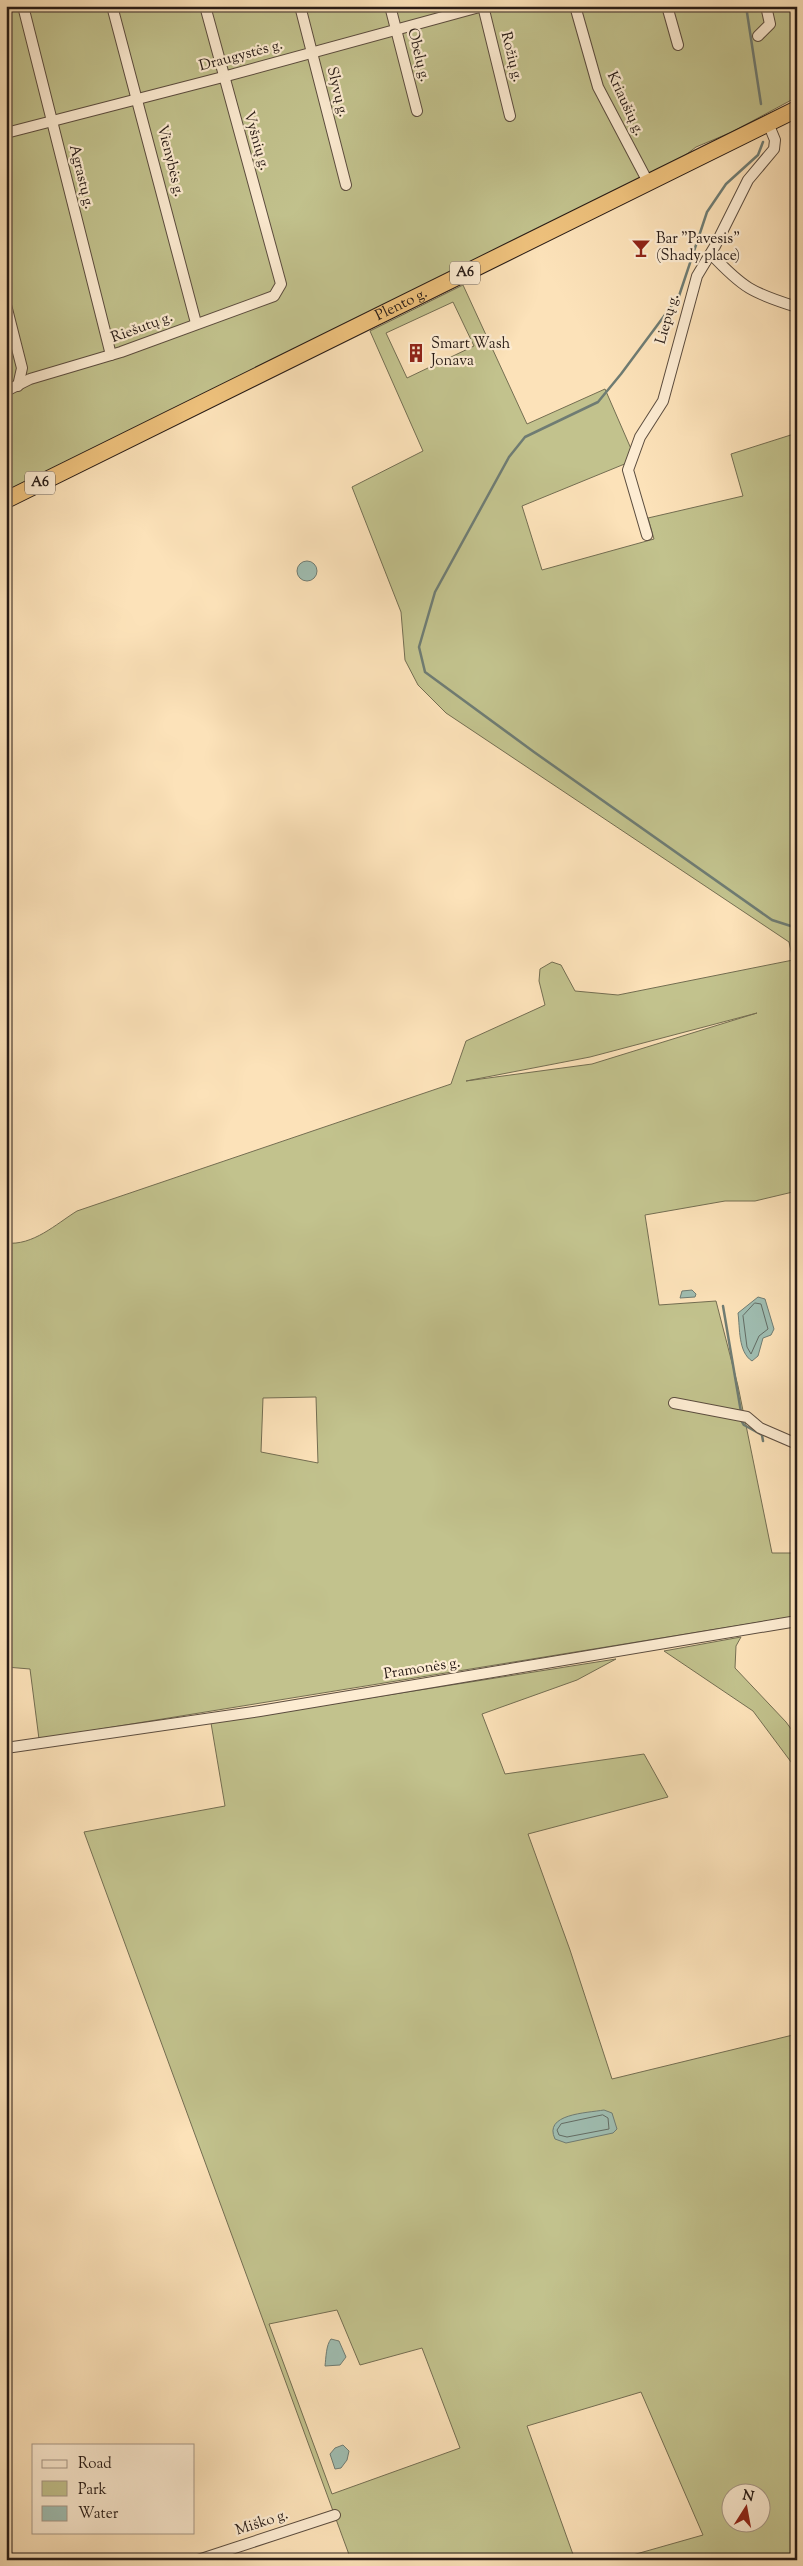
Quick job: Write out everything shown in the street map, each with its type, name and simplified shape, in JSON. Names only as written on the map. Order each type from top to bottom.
[{"type":"highway","name":"Plento g.","points":[[6,500],[797,108]]},
{"type":"street","name":"Agrastų g.","points":[[23,6],[111,355]]},
{"type":"street","name":"Vienybės g.","points":[[112,6],[138,98],[196,323]]},
{"type":"street","name":"Vyšnių g.","points":[[205,6],[281,284]]},
{"type":"street","name":"Slyvų g.","points":[[300,6],[346,185]]},
{"type":"street","name":"Obelų g.","points":[[390,6],[417,111]]},
{"type":"street","name":"Draugystės g.","points":[[6,133],[223,77],[483,6]]},
{"type":"street","name":"Rožių g.","points":[[483,6],[510,116]]},
{"type":"street","name":"Kriaušių g.","points":[[575,6],[598,87],[648,182]]},
{"type":"street","points":[[666,6],[678,45]]},
{"type":"street","points":[[758,36],[770,24],[766,6]]},
{"type":"street","name":"Liepų g.","points":[[647,535],[628,470],[629,464],[640,437],[663,401],[689,299],[697,276],[711,254],[748,180],[774,149],[775,140],[768,124]]},
{"type":"street","points":[[711,254],[744,286],[762,296],[797,307]]},
{"type":"street","name":"Riešutų g.","points":[[6,391],[30,379],[111,355],[274,296],[281,284]]},
{"type":"street","points":[[6,305],[22,368],[18,386]]},
{"type":"street","points":[[674,1403],[747,1417],[760,1428],[797,1444]]},
{"type":"street","name":"Pramonės g.","points":[[6,1748],[260,1711],[797,1621]]},
{"type":"street","name":"Miško g.","points":[[198,2560],[335,2515]]},
{"type":"green space","points":[[6,6],[797,6],[797,97],[732,132],[696,147],[675,163],[6,492]]},
{"type":"green space","points":[[463,285],[527,424],[605,389],[632,451],[627,463],[522,506],[542,570],[654,539],[648,518],[743,496],[731,454],[797,433],[797,1191],[755,1201],[725,1201],[645,1215],[659,1305],[716,1301],[738,1386],[772,1553],[797,1553],[797,1616],[39,1739],[30,1669],[6,1667],[6,1243],[16,1243],[35,1238],[77,1211],[451,1084],[466,1041],[545,1005],[539,981],[540,969],[552,962],[561,965],[575,991],[618,995],[793,960],[789,942],[446,713],[418,685],[405,660],[401,612],[352,487],[423,451],[370,331]],"holes":[[[453,302],[474,346],[407,378],[386,333]],[[757,1013],[592,1064],[466,1081],[590,1057]],[[316,1397],[318,1463],[261,1452],[263,1398]]]},
{"type":"green space","points":[[741,1637],[736,1646],[735,1668],[786,1722],[797,1737],[797,1770],[753,1711],[664,1651]]},
{"type":"green space","points":[[616,1659],[577,1680],[482,1714],[505,1774],[644,1754],[668,1797],[528,1834],[570,1950],[612,2079],[797,2034],[797,2560],[615,2560],[703,2535],[641,2392],[527,2426],[575,2560],[351,2560],[84,1832],[225,1806],[211,1723]],"holes":[[[337,2310],[360,2365],[422,2348],[460,2448],[332,2494],[269,2324]]]},
{"type":"water","points":[[307,561],[314,564],[317,571],[314,578],[307,581],[300,578],[297,571],[300,564]]},
{"type":"water","points":[[692,1290],[696,1294],[695,1297],[680,1298],[682,1291]]},
{"type":"water","points":[[758,1297],[765,1299],[774,1329],[771,1335],[763,1338],[758,1356],[752,1361],[747,1357],[742,1346],[738,1313]]},
{"type":"water","points":[[604,2110],[612,2113],[617,2129],[613,2133],[566,2143],[555,2139],[553,2131],[555,2124],[560,2120],[568,2116]]},
{"type":"water","points":[[331,2339],[339,2341],[346,2357],[340,2365],[325,2366],[327,2348]]},
{"type":"water","points":[[343,2445],[349,2451],[347,2460],[341,2468],[335,2469],[330,2454],[335,2448]]},
{"type":"waterway","points":[[746,6],[761,104]]},
{"type":"waterway","points":[[763,142],[758,155],[726,184],[707,212],[679,296],[621,374],[598,402],[525,437],[509,457],[435,592],[419,647],[425,672],[534,752],[772,920],[797,928]]},
{"type":"waterway","points":[[723,1306],[741,1412]]},
{"type":"waterway","points":[[741,1420],[744,1425],[762,1435],[763,1441]]},
{"type":"place","name":"Bar \"Pavesis\" (Shady place)","points":[[641,248]]},
{"type":"place","name":"Smart Wash Jonava","points":[[416,353]]}]
